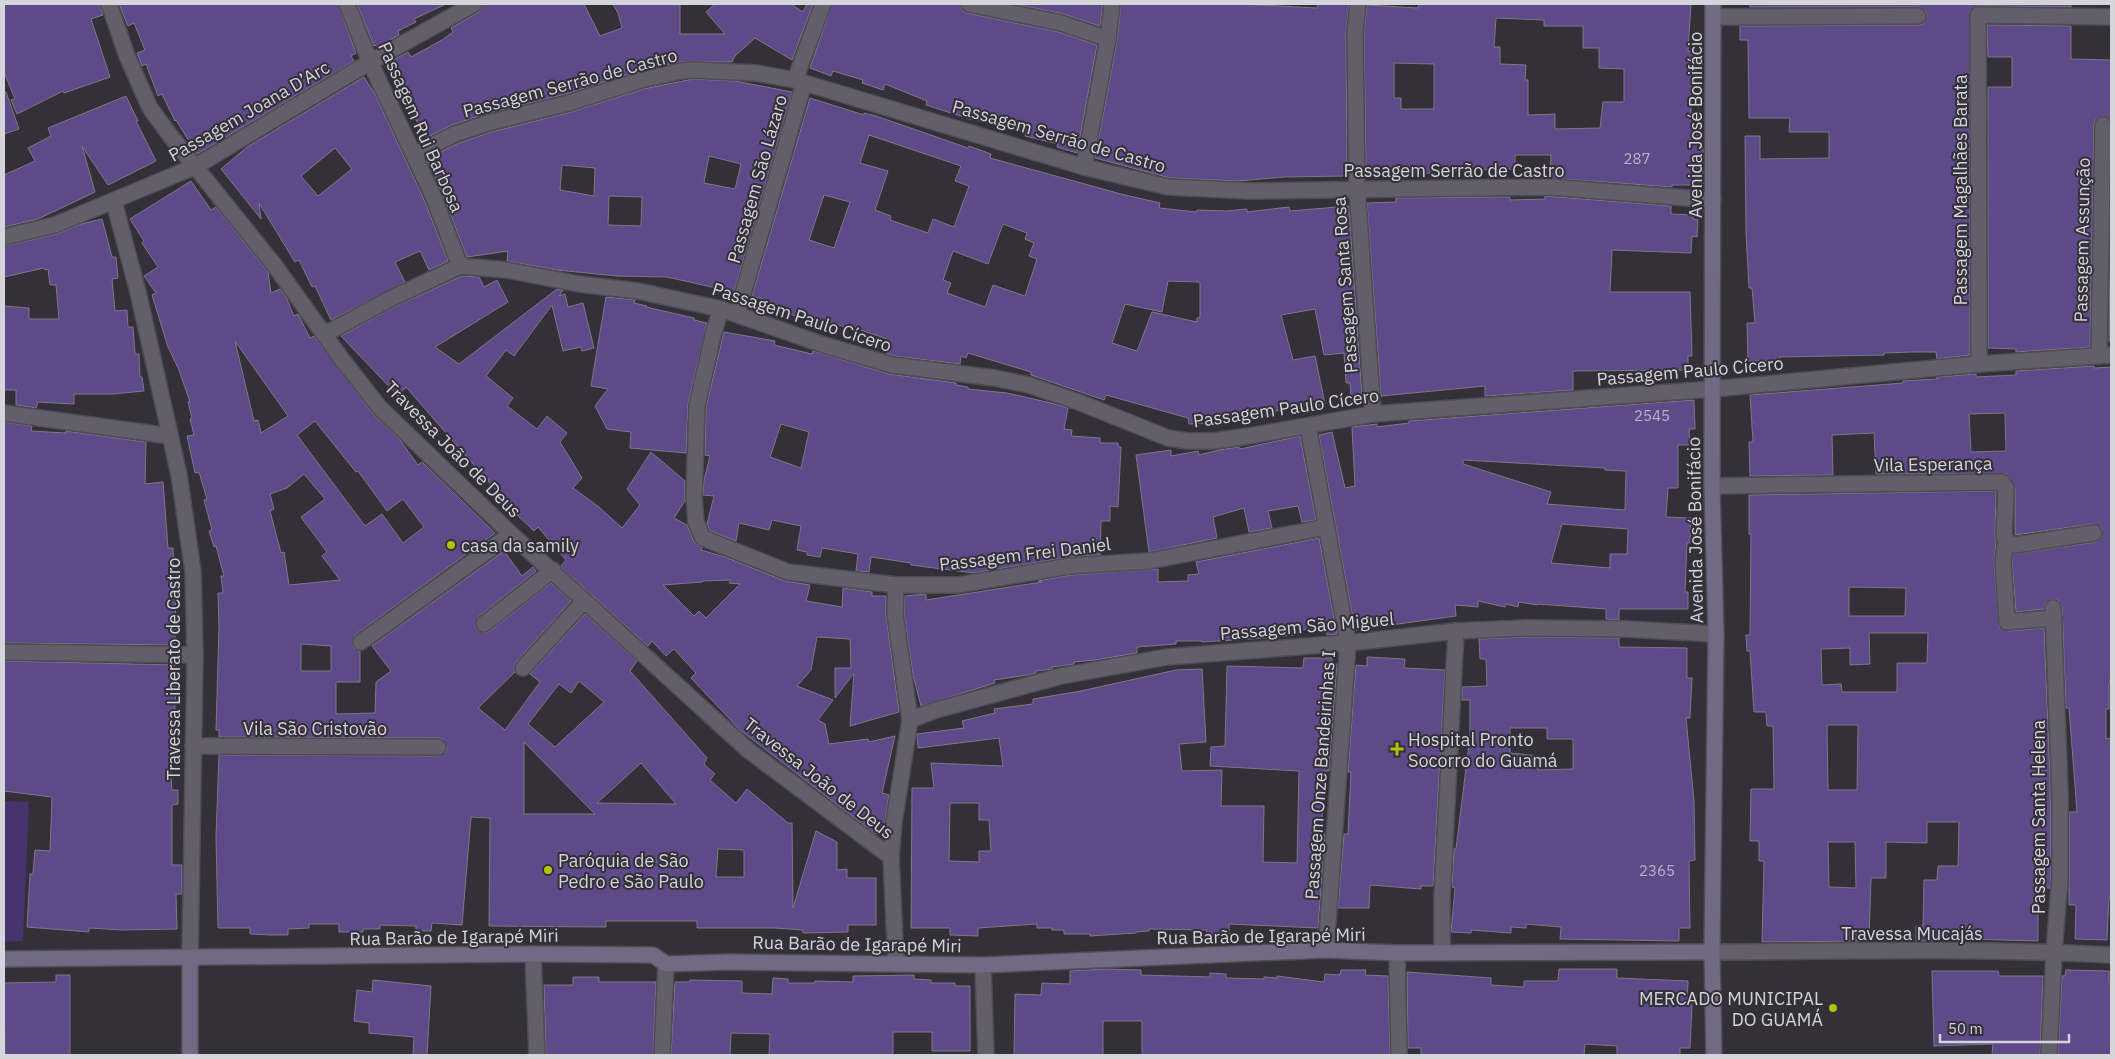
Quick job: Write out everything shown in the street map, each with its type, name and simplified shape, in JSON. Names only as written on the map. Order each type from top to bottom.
[{"type":"main road","name":"Avenida José Bonifácio","points":[[1713,10],[1712,486],[1716,634],[1712,952],[1714,1055]]},
{"type":"main road","name":"Rua Barão de Igarapé Miri","points":[[4,959],[653,954],[666,964],[729,962],[983,964],[1326,950],[1397,953],[1712,952]]},
{"type":"main road","name":"Travessa Liberato de Castro","points":[[190,958],[190,1055]]},
{"type":"street","name":"Travessa João de Deus","points":[[109,4],[138,84],[150,108],[168,134],[196,166],[275,266],[380,407],[511,534],[553,570],[584,601],[748,750],[891,858]]},
{"type":"street","name":"Passagem Rui Barbosa","points":[[347,4],[370,62],[415,154],[460,266]]},
{"type":"street","name":"Passagem Joana D’Arc","points":[[4,237],[55,225],[114,202],[196,166],[370,62],[474,4]]},
{"type":"street","name":"Passagem São Lázaro","points":[[737,314],[799,82],[823,4]]},
{"type":"street","points":[[969,4],[1061,23],[1108,39]]},
{"type":"street","points":[[1084,167],[1108,39],[1112,4]]},
{"type":"street","name":"Passagem Santa Rosa","points":[[1358,4],[1355,32],[1357,188],[1372,414]]},
{"type":"street","points":[[1713,10],[1918,16]]},
{"type":"street","name":"Passagem Magalhães Barata","points":[[1979,364],[1978,15],[2111,17]]},
{"type":"street","name":"Passagem Serrão de Castro","points":[[415,154],[455,134],[488,123],[569,103],[641,80],[693,70],[756,73],[799,82],[1084,167],[1168,187],[1251,191],[1357,188],[1551,188],[1714,200]]},
{"type":"street","name":"Passagem Assunção","points":[[2103,124],[2105,355]]},
{"type":"street","name":"Travessa Liberato de Castro","points":[[114,202],[138,292],[179,475],[193,571],[195,655],[190,958]]},
{"type":"street","points":[[325,334],[390,299],[460,266]]},
{"type":"street","name":"Passagem Paulo Cícero","points":[[460,266],[507,270],[579,284],[638,291],[721,309],[824,345],[892,365],[1030,385],[1168,438],[1188,441],[1213,441],[1372,414],[1713,389],[1979,364],[2105,355]]},
{"type":"street","name":"Passagem Frei Daniel","points":[[721,309],[712,335],[697,406],[694,497],[696,522],[703,538],[788,572],[896,585],[958,585],[1070,566],[1149,561],[1328,527]]},
{"type":"street","points":[[4,413],[170,436]]},
{"type":"street","name":"Passagem Onze Bandeirinhas I","points":[[1308,426],[1348,643],[1326,950]]},
{"type":"street","name":"Vila Esperança","points":[[1712,486],[2002,482],[2006,488],[2004,536],[2006,541]]},
{"type":"street","points":[[361,642],[511,534]]},
{"type":"street","points":[[2006,541],[2015,545],[2094,534]]},
{"type":"street","name":"Passagem Santa Helena","points":[[2006,541],[2003,561],[2007,622],[2054,613],[2060,792],[2060,876],[2049,1055]]},
{"type":"street","points":[[484,624],[553,570]]},
{"type":"street","points":[[896,585],[894,614],[910,720],[894,822],[891,858],[896,964]]},
{"type":"street","points":[[523,668],[584,601]]},
{"type":"street","name":"Passagem São Miguel","points":[[910,720],[936,710],[1061,676],[1166,657],[1348,643],[1456,631],[1527,628],[1576,628],[1716,634]]},
{"type":"street","points":[[1442,952],[1442,888],[1456,631]]},
{"type":"street","points":[[4,652],[195,655]]},
{"type":"street","name":"Vila São Cristovão","points":[[193,746],[438,747]]},
{"type":"street","name":"Travessa Mucajás","points":[[1712,952],[2054,952],[2111,956]]},
{"type":"street","points":[[1397,953],[1399,1055]]},
{"type":"street","points":[[532,954],[538,1055]]},
{"type":"street","points":[[662,1055],[666,964]]},
{"type":"street","points":[[983,964],[986,1055]]},
{"type":"shaded area","points":[[4,801],[29,802],[23,941],[4,942]]},
{"type":"building","points":[[4,4],[100,4],[103,15],[91,19],[110,77],[64,93],[63,91],[17,114],[11,100],[15,99],[4,72]]},
{"type":"building","points":[[119,4],[338,4],[356,53],[351,56],[354,61],[197,154],[175,121],[162,94],[158,96],[146,64],[142,66],[137,53],[145,50],[134,23],[128,26]]},
{"type":"building","points":[[357,4],[446,4],[414,19],[416,22],[398,31],[399,35],[377,47],[374,46]]},
{"type":"building","points":[[484,4],[584,4],[600,36],[622,28],[618,13],[613,4],[680,4],[680,34],[725,34],[706,12],[715,4],[791,4],[803,12],[807,4],[813,4],[792,60],[755,38],[735,56],[732,62],[680,62],[639,71],[566,94],[485,114],[452,125],[426,138],[386,64],[408,52],[411,57],[442,40],[453,32],[451,28],[479,12]]},
{"type":"building","points":[[832,4],[960,4],[962,11],[967,13],[1059,32],[1097,45],[1077,153],[1057,147],[1058,144],[1025,136],[1026,132],[970,119],[926,105],[927,101],[885,84],[883,90],[862,83],[863,80],[833,71],[831,76],[810,68]]},
{"type":"building","points":[[1014,4],[1103,4],[1100,26],[1063,14]]},
{"type":"building","points":[[1121,4],[1240,4],[1317,8],[1318,4],[1349,4],[1346,32],[1347,176],[1284,177],[1238,181],[1170,178],[1095,158],[1117,41]]},
{"type":"building","points":[[1419,4],[1691,4],[1688,51],[1697,51],[1696,78],[1691,78],[1691,114],[1700,114],[1700,146],[1703,146],[1703,185],[1672,185],[1672,187],[1550,178],[1551,155],[1515,155],[1515,169],[1366,175],[1364,32],[1367,5],[1418,8]],"holes":[[[1496,18],[1544,20],[1544,26],[1583,26],[1583,48],[1599,48],[1599,68],[1624,69],[1624,102],[1603,102],[1600,128],[1555,129],[1555,114],[1528,115],[1528,80],[1525,80],[1526,65],[1500,64],[1500,47],[1494,47]],[[1394,63],[1434,64],[1434,109],[1401,109],[1401,98],[1394,98]]]},
{"type":"building","points":[[1750,4],[2071,4],[2071,7],[1978,6],[1970,11],[1970,355],[1937,359],[1936,352],[1912,352],[1884,353],[1884,355],[1780,357],[1780,360],[1748,361],[1747,323],[1755,323],[1752,288],[1749,288],[1746,233],[1745,136],[1760,136],[1760,159],[1829,158],[1829,132],[1789,132],[1790,118],[1749,118],[1748,40],[1740,40],[1740,26],[1918,25],[1923,24],[1927,16],[1926,11],[1918,7],[1750,7]]},
{"type":"building","points":[[1987,25],[2071,26],[2071,59],[2111,60],[2111,121],[2103,116],[2095,120],[2094,125],[2090,347],[2016,352],[2016,349],[1988,348],[1988,87],[2012,87],[2012,57],[1988,57]]},
{"type":"building","points":[[364,77],[375,94],[425,202],[448,261],[429,270],[420,251],[395,262],[405,282],[331,320],[315,286],[312,287],[299,260],[295,262],[259,203],[261,219],[221,169],[247,147]],"holes":[[[335,148],[352,169],[318,196],[301,176]]]},
{"type":"building","points":[[693,79],[735,81],[792,92],[734,292],[667,277],[617,276],[557,270],[507,261],[508,251],[467,257],[443,195],[426,159],[459,143],[491,132],[571,112],[643,89]],"holes":[[[709,156],[741,164],[735,189],[704,183]],[[562,165],[595,168],[594,196],[560,190]],[[609,196],[642,197],[641,226],[608,225]]]},
{"type":"building","points":[[4,92],[6,92],[19,129],[4,134]]},
{"type":"building","points":[[126,96],[156,161],[108,185],[82,146],[95,192],[38,219],[4,227],[4,175],[35,161],[28,148],[51,136],[48,128]]},
{"type":"building","points":[[810,98],[864,115],[864,113],[876,116],[968,148],[969,146],[991,154],[990,158],[1160,203],[1159,208],[1197,212],[1197,210],[1227,211],[1247,209],[1247,212],[1289,207],[1290,211],[1349,206],[1362,397],[1351,399],[1350,383],[1346,383],[1344,353],[1324,355],[1315,309],[1281,315],[1293,360],[1315,356],[1325,404],[1308,408],[1307,405],[1275,411],[1275,414],[1256,418],[1257,420],[1189,424],[1188,418],[1106,395],[1104,400],[1031,375],[1031,372],[968,353],[966,358],[961,356],[960,364],[894,356],[886,353],[890,341],[887,339],[852,327],[851,329],[826,321],[824,327],[785,312],[785,314],[773,310],[772,313],[760,309],[763,299],[752,296]],"holes":[[[869,135],[961,166],[955,181],[969,186],[954,227],[933,219],[928,233],[890,220],[891,216],[875,210],[888,171],[860,163]],[[824,195],[850,202],[834,248],[809,240]],[[1003,224],[1027,233],[1025,239],[1034,243],[1029,256],[1037,259],[1025,296],[993,285],[985,307],[947,293],[951,283],[943,280],[953,251],[988,264]],[[1168,281],[1200,282],[1200,317],[1197,318],[1197,322],[1152,312],[1137,351],[1112,343],[1125,304],[1162,312]]]},
{"type":"building","points":[[191,181],[211,210],[216,207],[268,272],[271,293],[280,289],[286,297],[294,316],[298,314],[310,338],[314,336],[372,413],[400,440],[418,465],[422,462],[495,533],[355,635],[352,642],[354,648],[360,651],[360,682],[336,682],[336,714],[375,713],[376,682],[391,671],[372,646],[504,551],[522,576],[533,567],[536,571],[478,617],[475,625],[477,630],[485,633],[490,631],[551,583],[571,601],[516,662],[514,666],[515,672],[478,708],[505,730],[540,682],[530,674],[585,614],[637,661],[630,671],[707,758],[704,764],[715,774],[710,780],[736,803],[747,789],[788,823],[792,823],[793,908],[816,831],[837,842],[837,870],[847,869],[847,878],[876,878],[876,925],[848,925],[848,932],[803,933],[803,930],[775,928],[697,928],[697,921],[606,921],[606,927],[489,926],[490,818],[471,817],[462,925],[432,923],[431,931],[416,931],[416,926],[380,925],[380,929],[363,929],[363,932],[339,932],[339,924],[309,924],[309,928],[288,929],[288,935],[250,934],[250,928],[218,928],[216,837],[219,755],[438,756],[446,752],[447,747],[443,739],[438,738],[219,737],[219,730],[216,730],[218,593],[223,593],[221,576],[224,576],[216,546],[214,547],[209,531],[212,530],[204,500],[207,499],[199,472],[195,473],[187,436],[194,435],[190,419],[192,418],[188,402],[190,402],[179,370],[168,347],[152,295],[156,293],[144,276],[158,267],[142,243],[144,241],[130,219]],"holes":[[[235,341],[288,416],[261,433],[258,420],[254,421]],[[315,421],[356,472],[358,471],[387,511],[403,499],[424,527],[403,543],[382,514],[365,526],[297,435]],[[304,474],[325,499],[301,517],[327,552],[322,556],[340,580],[289,585],[284,552],[281,553],[270,511],[274,509],[270,494],[287,488]],[[301,644],[331,646],[331,671],[301,671]],[[579,681],[604,702],[555,747],[528,724],[559,684],[571,693]],[[524,742],[590,809],[595,814],[524,814]],[[641,763],[676,804],[597,803]],[[718,849],[744,850],[744,877],[716,877]]]},
{"type":"building","points":[[2111,190],[2111,341],[2109,341]]},
{"type":"building","points":[[1545,196],[1671,206],[1671,214],[1693,215],[1693,219],[1698,220],[1697,237],[1692,236],[1691,253],[1612,250],[1610,292],[1690,292],[1692,356],[1688,356],[1688,370],[1573,371],[1573,390],[1485,396],[1485,386],[1381,396],[1367,203],[1396,202],[1396,198],[1510,197],[1510,200],[1545,199]]},
{"type":"building","points":[[102,219],[112,257],[116,257],[118,278],[112,279],[115,311],[127,310],[128,327],[133,327],[135,354],[139,354],[140,377],[142,377],[144,391],[113,394],[74,394],[74,404],[38,402],[36,408],[16,405],[16,390],[4,390],[4,306],[29,308],[29,319],[59,319],[56,285],[50,285],[48,269],[45,270],[44,268],[4,277],[4,246],[57,234],[81,224]]},
{"type":"building","points":[[462,276],[479,277],[484,287],[497,280],[508,302],[435,347],[459,364],[557,289],[563,290],[559,296],[565,294],[568,307],[583,303],[594,348],[582,351],[581,347],[563,351],[552,305],[514,356],[506,350],[486,376],[513,398],[507,406],[537,429],[547,416],[567,433],[560,442],[582,478],[573,488],[599,507],[622,528],[640,505],[627,489],[651,452],[685,481],[685,501],[674,518],[687,525],[694,542],[702,548],[701,550],[725,557],[785,581],[810,585],[806,601],[842,607],[843,588],[872,592],[872,596],[886,596],[886,615],[899,712],[850,726],[854,673],[835,698],[835,668],[851,668],[850,639],[817,637],[811,670],[797,686],[833,700],[818,720],[825,724],[829,744],[868,739],[869,742],[895,736],[882,793],[889,795],[883,835],[874,833],[740,730],[691,678],[696,673],[674,649],[666,656],[652,641],[648,646],[562,568],[561,566],[566,560],[538,527],[534,531],[497,496],[499,494],[489,480],[406,387],[398,396],[341,336],[394,307]],"holes":[[[731,580],[729,583],[740,584],[706,618],[699,611],[694,616],[663,585]]]},
{"type":"building","points":[[606,297],[635,300],[634,303],[646,307],[694,318],[694,320],[707,323],[688,404],[686,453],[630,448],[631,432],[607,429],[595,406],[608,389],[591,386]]},
{"type":"building","points":[[724,332],[775,341],[774,345],[812,354],[813,351],[889,374],[956,383],[956,385],[968,387],[968,389],[1007,393],[1051,403],[1068,408],[1064,429],[1072,430],[1071,436],[1100,438],[1100,443],[1118,443],[1118,447],[1121,447],[1118,507],[1110,506],[1110,521],[1101,521],[1100,555],[1069,557],[974,573],[911,565],[911,563],[871,557],[869,572],[856,571],[858,554],[822,548],[820,557],[807,555],[807,552],[797,550],[801,526],[772,520],[769,530],[739,523],[736,541],[710,531],[707,524],[714,496],[703,495],[704,480],[710,456],[705,455],[706,407]],"holes":[[[781,424],[809,432],[801,468],[770,457]]]},
{"type":"building","points":[[2094,366],[2094,368],[2111,367],[2111,656],[2109,709],[2106,709],[2106,739],[2111,738],[2111,897],[2109,897],[2107,940],[2075,939],[2076,905],[2069,905],[2069,812],[2077,812],[2069,708],[2066,708],[2062,607],[2058,600],[2052,599],[2045,603],[2044,609],[2016,612],[2012,561],[2013,554],[2096,542],[2102,537],[2102,528],[2093,524],[2015,535],[2015,488],[2007,474],[1876,474],[1874,433],[1832,435],[1833,475],[1750,476],[1749,442],[1753,442],[1750,395],[1903,383],[1903,381],[1976,374],[1976,377],[2016,375],[2016,371]],"holes":[[[2005,413],[2006,451],[1971,452],[1969,414]]]},
{"type":"building","points":[[1694,400],[1695,429],[1689,429],[1690,445],[1678,445],[1678,488],[1668,488],[1666,517],[1691,518],[1690,543],[1687,543],[1685,592],[1688,592],[1688,609],[1619,609],[1619,620],[1606,619],[1606,609],[1537,605],[1519,602],[1518,607],[1506,604],[1505,607],[1478,601],[1478,607],[1455,605],[1456,616],[1355,630],[1319,435],[1332,432],[1345,488],[1355,486],[1352,427],[1377,424],[1377,427],[1409,423],[1409,421]],"holes":[[[1463,460],[1605,468],[1605,470],[1626,471],[1625,510],[1547,504],[1551,492],[1463,464]],[[1562,524],[1628,529],[1627,554],[1610,554],[1610,568],[1551,563]]]},
{"type":"building","points":[[4,422],[32,426],[31,431],[66,433],[66,431],[146,442],[145,484],[163,482],[168,548],[173,548],[174,572],[176,572],[175,645],[4,643]]},
{"type":"building","points":[[1300,436],[1316,520],[1302,522],[1298,506],[1268,511],[1272,528],[1249,532],[1244,508],[1213,517],[1217,538],[1149,552],[1136,455],[1171,450],[1171,456],[1198,451],[1199,455],[1239,447],[1240,449]]},
{"type":"building","points":[[1996,491],[1994,561],[1999,627],[2008,631],[2044,628],[2050,776],[2051,876],[2050,888],[2038,888],[2038,941],[1933,938],[1933,941],[1916,941],[1916,926],[1923,926],[1924,880],[1937,880],[1938,866],[1958,866],[1959,822],[1927,822],[1927,843],[1886,842],[1886,878],[1871,878],[1869,941],[1762,942],[1764,861],[1759,861],[1759,841],[1750,841],[1751,789],[1774,789],[1773,726],[1767,726],[1766,712],[1754,712],[1750,651],[1747,651],[1746,635],[1750,635],[1751,534],[1749,534],[1749,495]],"holes":[[[1849,587],[1906,588],[1905,616],[1849,616]],[[1869,633],[1928,633],[1927,663],[1897,663],[1897,692],[1842,692],[1841,684],[1822,685],[1821,649],[1850,648],[1850,665],[1870,664]],[[1827,725],[1858,725],[1857,790],[1828,790]],[[1828,842],[1855,842],[1856,888],[1829,887]]]},
{"type":"building","points":[[1319,538],[1337,634],[1327,635],[1326,627],[1293,631],[1294,635],[1266,638],[1202,642],[1176,641],[1176,644],[1137,647],[1137,653],[1074,662],[1074,664],[1052,667],[1052,669],[1036,671],[1036,673],[1028,675],[994,680],[995,683],[921,706],[913,675],[904,614],[905,596],[926,594],[926,600],[1042,582],[1038,581],[1071,575],[1158,569],[1158,582],[1188,581],[1188,575],[1199,574],[1196,562]]},
{"type":"building","points":[[1527,637],[1619,638],[1619,647],[1687,648],[1687,678],[1692,678],[1690,718],[1686,718],[1694,801],[1695,860],[1689,861],[1690,928],[1679,928],[1679,941],[1560,939],[1561,927],[1526,924],[1526,928],[1511,927],[1511,933],[1471,930],[1471,933],[1451,932],[1455,888],[1452,887],[1454,849],[1456,849],[1470,736],[1470,700],[1462,700],[1462,687],[1487,686],[1486,659],[1480,659],[1479,639]],"holes":[[[1510,728],[1547,728],[1547,739],[1573,739],[1573,769],[1538,770],[1539,756],[1510,753]]]},
{"type":"building","name":"Hospital Pronto Socorro do Guamá","points":[[1367,657],[1405,659],[1404,668],[1445,670],[1433,886],[1421,886],[1421,889],[1370,885],[1369,908],[1338,908],[1344,834],[1348,834],[1351,772],[1348,772],[1356,665],[1367,666]]},
{"type":"building","points":[[1304,658],[1332,658],[1332,664],[1337,664],[1329,771],[1323,771],[1322,834],[1325,834],[1318,928],[1229,924],[1229,934],[1207,933],[1207,930],[1149,929],[1149,931],[1136,933],[1090,936],[1090,934],[1064,934],[1064,930],[1052,930],[1052,928],[1037,928],[1037,924],[978,928],[978,936],[950,935],[950,928],[911,928],[912,788],[934,788],[931,763],[1003,766],[999,738],[918,748],[917,734],[964,728],[962,721],[995,713],[994,709],[1033,704],[1033,699],[1081,691],[1176,670],[1202,669],[1206,742],[1179,744],[1182,771],[1222,770],[1221,806],[1264,806],[1263,862],[1297,863],[1299,771],[1210,766],[1211,747],[1225,746],[1227,666],[1303,668]],"holes":[[[950,803],[979,803],[979,820],[989,820],[991,851],[979,851],[979,862],[949,861]]]},
{"type":"building","points":[[4,661],[175,665],[174,686],[176,686],[172,764],[170,764],[172,790],[178,790],[178,804],[172,805],[172,865],[182,865],[182,894],[176,894],[177,929],[123,930],[89,928],[89,932],[27,927],[30,874],[33,874],[35,850],[50,851],[52,797],[4,791]]},
{"type":"building","points":[[1104,969],[1141,970],[1141,975],[1210,977],[1210,973],[1226,974],[1226,978],[1264,979],[1264,977],[1277,978],[1277,976],[1324,982],[1325,974],[1340,975],[1341,970],[1366,970],[1365,975],[1388,976],[1390,1055],[1142,1055],[1142,1021],[1103,1021],[1103,1055],[1014,1055],[1015,994],[1041,995],[1042,983],[1070,984],[1070,971]]},
{"type":"building","points":[[1559,969],[1617,969],[1617,978],[1688,981],[1687,1005],[1692,1005],[1690,1048],[1680,1048],[1680,1055],[1617,1055],[1617,1046],[1585,1044],[1584,1055],[1421,1055],[1421,1048],[1408,1048],[1407,972],[1491,978],[1491,985],[1524,987],[1524,981],[1558,981]]},
{"type":"building","points":[[2066,970],[2109,971],[2109,983],[2111,983],[2111,1055],[2058,1055],[2062,976],[2065,976]]},
{"type":"building","points":[[1932,971],[1998,971],[1999,976],[2043,976],[2040,1055],[1992,1055],[1993,1044],[1934,1046]]},
{"type":"building","points":[[56,975],[70,975],[70,1055],[5,1055],[4,983],[56,982]]},
{"type":"building","points":[[914,975],[914,979],[931,980],[931,983],[955,983],[955,986],[970,986],[970,1051],[932,1051],[932,1032],[893,1032],[893,1055],[769,1055],[770,1034],[731,1033],[730,1055],[671,1055],[675,982],[690,982],[690,980],[742,981],[742,993],[772,994],[773,978],[788,979],[788,983],[815,983],[815,981],[853,982],[853,976]]},
{"type":"building","points":[[573,977],[599,977],[599,982],[656,982],[653,1055],[546,1055],[544,985],[573,985]]},
{"type":"building","points":[[373,980],[431,986],[427,1055],[413,1055],[414,1037],[369,1033],[369,1023],[354,1021],[357,990],[372,992]]},
{"type":"place","name":"casa da samily","points":[[451,545]]},
{"type":"place","name":"Hospital Pronto Socorro do Guamá","points":[[1397,749]]},
{"type":"place","name":"Paróquia de São Pedro e São Paulo","points":[[548,870]]},
{"type":"place","name":"MERCADO MUNICIPAL DO GUAMÁ","points":[[1833,1008]]}]
